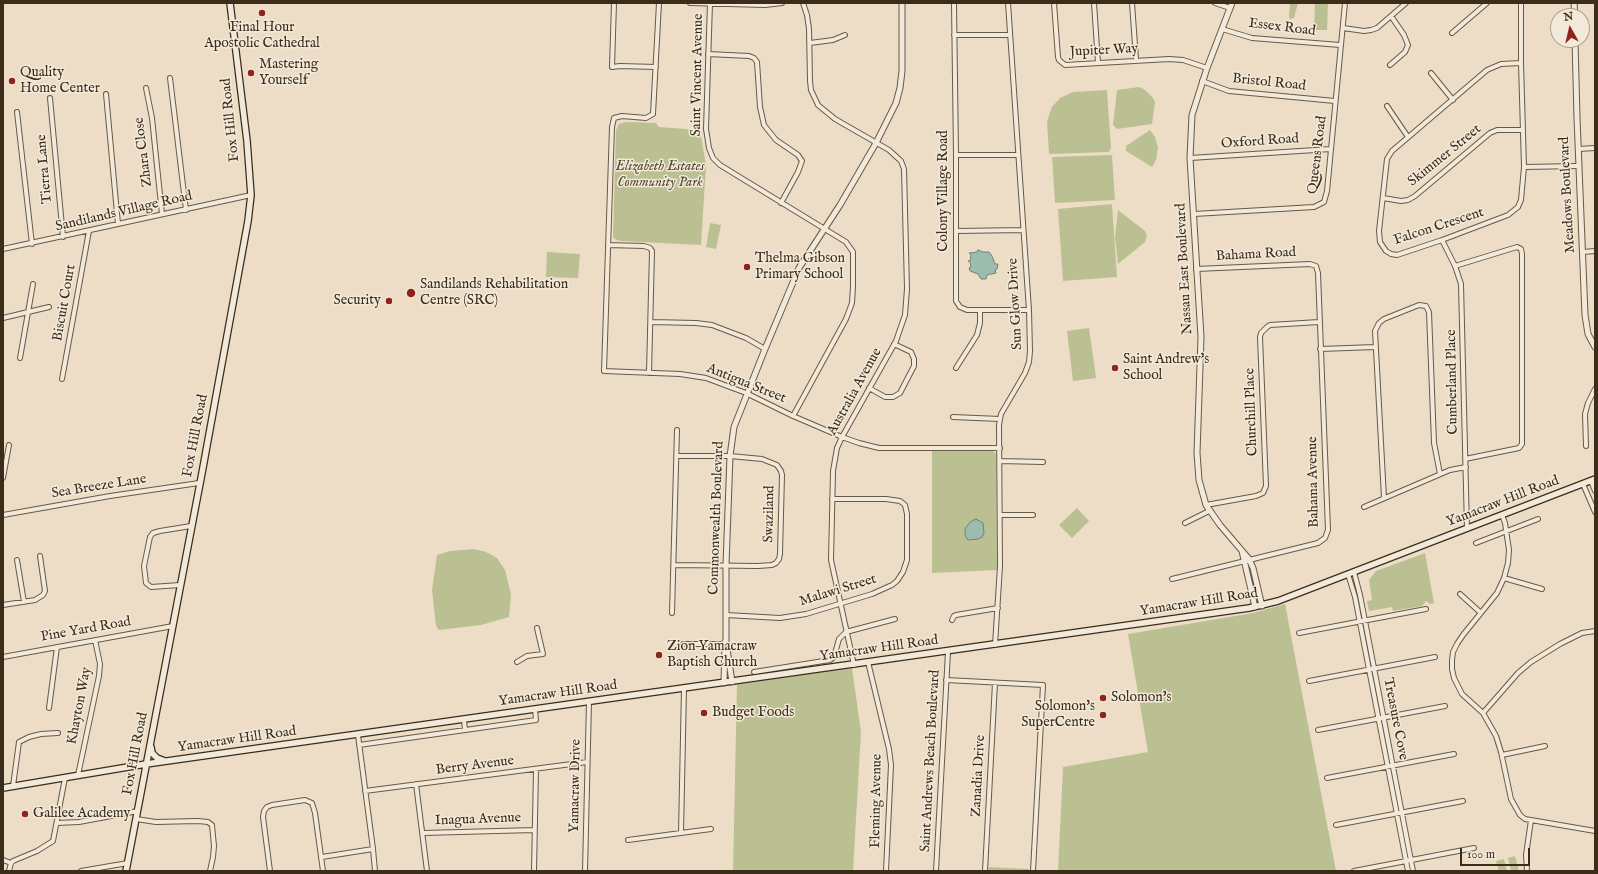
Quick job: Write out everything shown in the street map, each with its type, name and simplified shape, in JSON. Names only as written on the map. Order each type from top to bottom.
[{"type":"main road","name":"Fox Hill Road","points":[[126,871],[248,221],[250,195],[246,141],[230,3]]},
{"type":"main road","name":"Yamacraw Hill Road","points":[[3,788],[146,764],[1196,617],[1262,606],[1593,480]]},
{"type":"main road","points":[[151,743],[151,750],[154,755],[160,759],[170,761]]},
{"type":"main road","points":[[130,767],[136,768],[141,772],[143,781]]},
{"type":"street","points":[[614,3],[612,67],[656,67]]},
{"type":"street","points":[[649,373],[652,252],[650,248],[644,246],[608,245],[612,127],[614,118],[622,116],[650,117],[653,114],[659,3]]},
{"type":"street","points":[[690,3],[765,5],[782,3]]},
{"type":"street","name":"Saint Vincent Avenue","points":[[710,3],[706,129],[709,148],[713,158],[720,166],[846,242],[852,252],[854,286],[852,303],[846,319],[793,416]]},
{"type":"street","name":"Australia Avenue","points":[[803,3],[807,16],[810,43],[810,81],[813,94],[818,104],[836,119],[895,155],[901,161],[904,169],[907,289],[905,315],[894,344],[836,448],[833,471],[831,560],[854,664]]},
{"type":"street","name":"Commonwealth Boulevard","points":[[724,683],[730,456],[734,427],[746,393],[799,268],[840,205],[876,143],[896,103],[900,88],[902,3]]},
{"type":"street","name":"Colony Village Road","points":[[954,3],[956,301],[963,309],[980,311],[1029,310]]},
{"type":"street","name":"Sun Glow Drive","points":[[995,645],[998,608],[1000,419],[1025,373],[1029,362],[1029,310],[1008,3]]},
{"type":"street","name":"Jupiter Way","points":[[1054,3],[1059,60],[1061,63],[1068,65],[1169,59],[1183,60],[1207,68]]},
{"type":"street","points":[[1094,3],[1098,63]]},
{"type":"street","points":[[1132,3],[1136,60]]},
{"type":"street","points":[[1216,3],[1231,6]]},
{"type":"street","name":"Queens Road","points":[[1194,214],[1319,205],[1324,202],[1331,149],[1340,46],[1343,28],[1344,3]]},
{"type":"street","points":[[1343,28],[1364,31],[1377,28],[1406,3]]},
{"type":"street","points":[[1452,33],[1487,3]]},
{"type":"street","name":"Falcon Crescent","points":[[1521,3],[1522,130],[1524,167],[1522,200],[1515,210],[1501,218],[1397,255],[1386,252],[1379,236],[1387,159],[1392,151],[1487,70],[1501,64],[1521,63]]},
{"type":"street","name":"Nassau East Boulevard","points":[[1231,6],[1202,80],[1192,115],[1190,158],[1201,337],[1197,453],[1199,480],[1206,506],[1241,550],[1246,560],[1253,568],[1262,606]]},
{"type":"street","points":[[1390,65],[1405,52],[1408,45],[1404,35],[1391,16]]},
{"type":"street","name":"Essex Road","points":[[1222,29],[1252,38],[1340,46]]},
{"type":"street","points":[[954,34],[1010,35]]},
{"type":"street","points":[[810,43],[833,40],[845,35]]},
{"type":"street","name":"Meadows Boulevard","points":[[1575,48],[1578,166],[1586,325],[1590,339],[1595,347]]},
{"type":"street","points":[[708,54],[749,56],[754,58],[756,62],[760,107],[764,125],[776,140],[798,155],[802,161],[798,172],[781,203]]},
{"type":"street","points":[[1431,73],[1453,100]]},
{"type":"street","points":[[170,78],[186,210]]},
{"type":"street","name":"Bristol Road","points":[[1202,80],[1229,91],[1335,101]]},
{"type":"street","name":"Zhara Close","points":[[146,88],[152,118],[162,214]]},
{"type":"street","points":[[106,94],[118,224]]},
{"type":"street","name":"Tierra Lane","points":[[50,98],[63,237]]},
{"type":"street","points":[[1387,106],[1408,137]]},
{"type":"street","points":[[17,112],[32,244]]},
{"type":"street","name":"Skimmer Street","points":[[1383,198],[1401,201],[1408,200],[1415,196],[1490,133],[1497,130],[1522,130]]},
{"type":"street","points":[[1578,149],[1595,148]]},
{"type":"street","name":"Oxford Road","points":[[1190,158],[1331,149]]},
{"type":"street","points":[[956,155],[1018,154]]},
{"type":"street","points":[[1524,167],[1578,166]]},
{"type":"street","name":"Sandilands Village Road","points":[[3,249],[32,244],[250,195]]},
{"type":"street","points":[[956,231],[1023,230]]},
{"type":"street","name":"Biscuit Court","points":[[62,378],[89,231]]},
{"type":"street","name":"Cumberland Place","points":[[1442,240],[1455,266],[1461,284],[1467,529]]},
{"type":"street","name":"Antigua Street","points":[[608,245],[604,371],[693,375],[706,378],[746,393],[793,416],[842,437],[879,448],[1000,448]]},
{"type":"street","points":[[1455,266],[1517,247],[1521,249],[1522,444],[1519,448],[1465,459]]},
{"type":"street","points":[[1583,252],[1595,251]]},
{"type":"street","name":"Bahama Road","points":[[1196,269],[1310,264],[1316,266]]},
{"type":"street","name":"Bahama Avenue","points":[[1172,579],[1318,543],[1327,534],[1328,522],[1318,273],[1316,266]]},
{"type":"street","points":[[20,358],[33,284]]},
{"type":"street","points":[[1384,498],[1375,331],[1379,323],[1384,319],[1419,305],[1426,306],[1429,312],[1434,443],[1440,474]]},
{"type":"street","points":[[3,318],[49,307]]},
{"type":"street","points":[[956,368],[977,335],[980,323],[980,311]]},
{"type":"street","points":[[651,322],[696,323],[712,325],[746,338],[765,348]]},
{"type":"street","name":"Churchill Place","points":[[1206,506],[1256,496],[1263,493],[1266,486],[1261,333],[1270,325],[1319,322]]},
{"type":"street","points":[[869,388],[889,397],[900,393],[914,366],[914,359],[911,352],[894,344]]},
{"type":"street","points":[[1320,349],[1375,347]]},
{"type":"street","points":[[1586,446],[1585,414],[1588,403],[1595,389]]},
{"type":"street","points":[[953,417],[1000,419]]},
{"type":"street","points":[[672,614],[675,564],[677,430]]},
{"type":"street","points":[[3,478],[9,445]]},
{"type":"street","name":"Swaziland","points":[[675,564],[726,566],[772,565],[779,559],[780,554],[781,471],[777,465],[768,460],[730,456],[677,456]]},
{"type":"street","points":[[1000,461],[1043,462]]},
{"type":"street","points":[[1364,507],[1450,470],[1466,467]]},
{"type":"street","points":[[1593,480],[1595,491]]},
{"type":"street","name":"Sea Breeze Lane","points":[[3,514],[199,483]]},
{"type":"street","points":[[1583,484],[1595,512]]},
{"type":"street","name":"Malawi Street","points":[[726,615],[780,618],[806,614],[878,591],[892,585],[901,576],[907,560],[907,510],[903,503],[896,500],[870,498],[832,499]]},
{"type":"street","points":[[1185,524],[1209,511]]},
{"type":"street","points":[[1000,515],[1033,514]]},
{"type":"street","points":[[1502,515],[1509,550],[1508,563],[1504,578],[1497,593],[1457,644],[1453,652],[1452,669],[1454,678],[1462,694],[1483,713],[1496,736],[1502,755],[1510,799],[1520,815],[1531,820],[1595,831]]},
{"type":"street","points":[[1476,543],[1538,519]]},
{"type":"street","points":[[180,585],[151,587],[146,583],[144,566],[150,537],[153,533],[191,526]]},
{"type":"street","points":[[3,605],[40,598],[45,591],[40,556]]},
{"type":"street","points":[[17,560],[24,602]]},
{"type":"street","name":"Nassau East Boulevard","points":[[1246,560],[1255,607]]},
{"type":"street","name":"Treasure Cove","points":[[1354,572],[1357,581],[1363,621],[1399,813],[1409,861],[1413,871]]},
{"type":"street","name":"Treasure Cove","points":[[1348,574],[1363,621]]},
{"type":"street","points":[[1504,578],[1542,589]]},
{"type":"street","points":[[1460,594],[1481,613]]},
{"type":"street","points":[[952,620],[956,615],[998,608]]},
{"type":"street","points":[[1299,633],[1426,610]]},
{"type":"street","points":[[754,672],[825,662],[834,657],[839,639],[846,632],[895,619]]},
{"type":"street","name":"Pine Yard Road","points":[[3,657],[173,626]]},
{"type":"street","points":[[517,662],[527,656],[543,654],[537,628]]},
{"type":"street","points":[[1483,713],[1518,673],[1531,662],[1560,644],[1582,633],[1595,631]]},
{"type":"street","name":"Khayton Way","points":[[78,775],[99,676],[100,664],[95,640]]},
{"type":"street","points":[[683,644],[726,643]]},
{"type":"street","name":"Commonwealth Boulevard","points":[[726,643],[732,682]]},
{"type":"street","points":[[48,708],[57,647]]},
{"type":"street","name":"Saint Andrews Beach Boulevard","points":[[936,871],[948,652]]},
{"type":"street","points":[[1309,681],[1435,657]]},
{"type":"street","name":"Fleming Avenue","points":[[868,662],[889,749],[891,765],[886,871]]},
{"type":"street","points":[[946,680],[1043,685],[1033,871]]},
{"type":"street","name":"Zanadia Drive","points":[[985,871],[995,683]]},
{"type":"street","points":[[681,833],[684,688]]},
{"type":"street","name":"Yamacraw Drive","points":[[585,871],[589,702]]},
{"type":"street","points":[[1318,730],[1445,706]]},
{"type":"street","points":[[359,745],[536,720],[535,710]]},
{"type":"street","points":[[464,720],[465,730]]},
{"type":"street","points":[[14,786],[20,742],[29,737],[41,734],[58,733]]},
{"type":"street","points":[[358,735],[375,871]]},
{"type":"street","points":[[1502,755],[1546,746]]},
{"type":"street","points":[[1327,778],[1454,754]]},
{"type":"street","name":"Berry Avenue","points":[[365,791],[587,762]]},
{"type":"street","points":[[534,871],[536,769]]},
{"type":"street","points":[[3,860],[11,863],[54,841],[65,778]]},
{"type":"street","points":[[416,784],[428,871]]},
{"type":"street","points":[[270,871],[263,817],[264,811],[269,806],[303,800],[311,802],[315,813],[323,871]]},
{"type":"street","points":[[1336,825],[1463,801]]},
{"type":"street","points":[[57,823],[79,822],[138,811]]},
{"type":"street","points":[[136,819],[156,822],[208,822],[212,826],[214,846],[210,871]]},
{"type":"street","points":[[1527,871],[1526,855],[1531,820]]},
{"type":"street","points":[[628,840],[711,829]]},
{"type":"street","name":"Inagua Avenue","points":[[423,833],[534,830]]},
{"type":"street","points":[[1354,871],[1474,848]]},
{"type":"street","points":[[322,856],[373,849]]},
{"type":"street","name":"Treasure Cove","points":[[1408,871],[1409,861]]},
{"type":"street","points":[[9,871],[11,863]]},
{"type":"street","points":[[81,871],[128,864]]},
{"type":"green space","points":[[1290,3],[1298,3],[1294,18],[1290,19],[1289,17]]},
{"type":"green space","points":[[1315,4],[1328,4],[1327,30],[1314,30]]},
{"type":"green space","points":[[1139,87],[1144,89],[1155,102],[1152,124],[1117,129],[1113,125],[1117,90]]},
{"type":"green space","points":[[1107,90],[1111,148],[1109,152],[1049,154],[1047,121],[1052,107],[1060,98],[1073,92]]},
{"type":"green space","name":"Elizabeth Estates Community Park","points":[[626,122],[656,123],[659,127],[700,130],[706,165],[701,245],[621,241],[616,240],[613,237],[616,130],[619,124]]},
{"type":"green space","points":[[1150,130],[1155,137],[1158,148],[1156,160],[1152,167],[1126,151],[1126,146]]},
{"type":"green space","points":[[1112,155],[1115,200],[1055,203],[1052,157]]},
{"type":"green space","points":[[1112,204],[1117,277],[1063,281],[1058,209]]},
{"type":"green space","points":[[1118,210],[1145,231],[1147,236],[1145,242],[1118,264],[1115,237]]},
{"type":"green space","points":[[710,223],[721,225],[716,249],[706,247]]},
{"type":"green space","points":[[547,252],[580,254],[578,278],[546,277]]},
{"type":"green space","points":[[1089,328],[1096,378],[1073,381],[1067,331]]},
{"type":"green space","points":[[992,450],[996,454],[997,570],[932,573],[932,451]]},
{"type":"green space","points":[[1077,508],[1089,521],[1072,538],[1059,525]]},
{"type":"green space","points":[[474,549],[486,552],[497,558],[505,570],[511,594],[509,617],[481,625],[439,630],[436,626],[432,590],[437,555],[450,551]]},
{"type":"green space","points":[[1425,553],[1434,603],[1430,604],[1426,601],[1422,606],[1393,611],[1392,607],[1369,611],[1367,601],[1372,600],[1369,580],[1376,571]]},
{"type":"green space","points":[[1285,604],[1336,871],[1058,871],[1063,767],[1148,752],[1128,634],[1253,613]]},
{"type":"green space","points":[[852,668],[861,732],[853,871],[733,871],[737,684]]},
{"type":"green space","points":[[1515,856],[1519,871],[1511,871],[1508,858]]},
{"type":"green space","points":[[1504,859],[1507,871],[1499,871],[1496,861]]},
{"type":"green space","points":[[989,867],[1029,869],[1028,871],[988,871]]},
{"type":"shaded area","points":[[978,250],[989,252],[995,264],[998,264],[997,269],[995,270],[996,273],[987,275],[986,279],[981,279],[978,274],[970,271],[969,268],[971,267],[970,262],[968,261],[970,261],[971,255],[969,253],[977,252]]},
{"type":"shaded area","points":[[976,519],[983,523],[984,533],[982,537],[978,539],[968,540],[965,535],[965,529],[970,522]]},
{"type":"place","name":"Final Hour Apostolic Cathedral","points":[[262,13]]},
{"type":"place","name":"Mastering Yourself","points":[[251,73]]},
{"type":"place","name":"Quality Home Center","points":[[12,81]]},
{"type":"place","name":"Thelma Gibson Primary School","points":[[747,267]]},
{"type":"place","name":"Sandilands Rehabilitation Centre (SRC)","points":[[411,293]]},
{"type":"place","name":"Security","points":[[389,301]]},
{"type":"place","name":"Saint Andrew's School","points":[[1115,368]]},
{"type":"place","name":"Zion Yamacraw Baptish Church","points":[[659,655]]},
{"type":"place","name":"Solomon's","points":[[1103,698]]},
{"type":"place","name":"Budget Foods","points":[[704,713]]},
{"type":"place","name":"Solomon's SuperCentre","points":[[1103,715]]},
{"type":"place","name":"Galilee Academy","points":[[25,814]]}]
